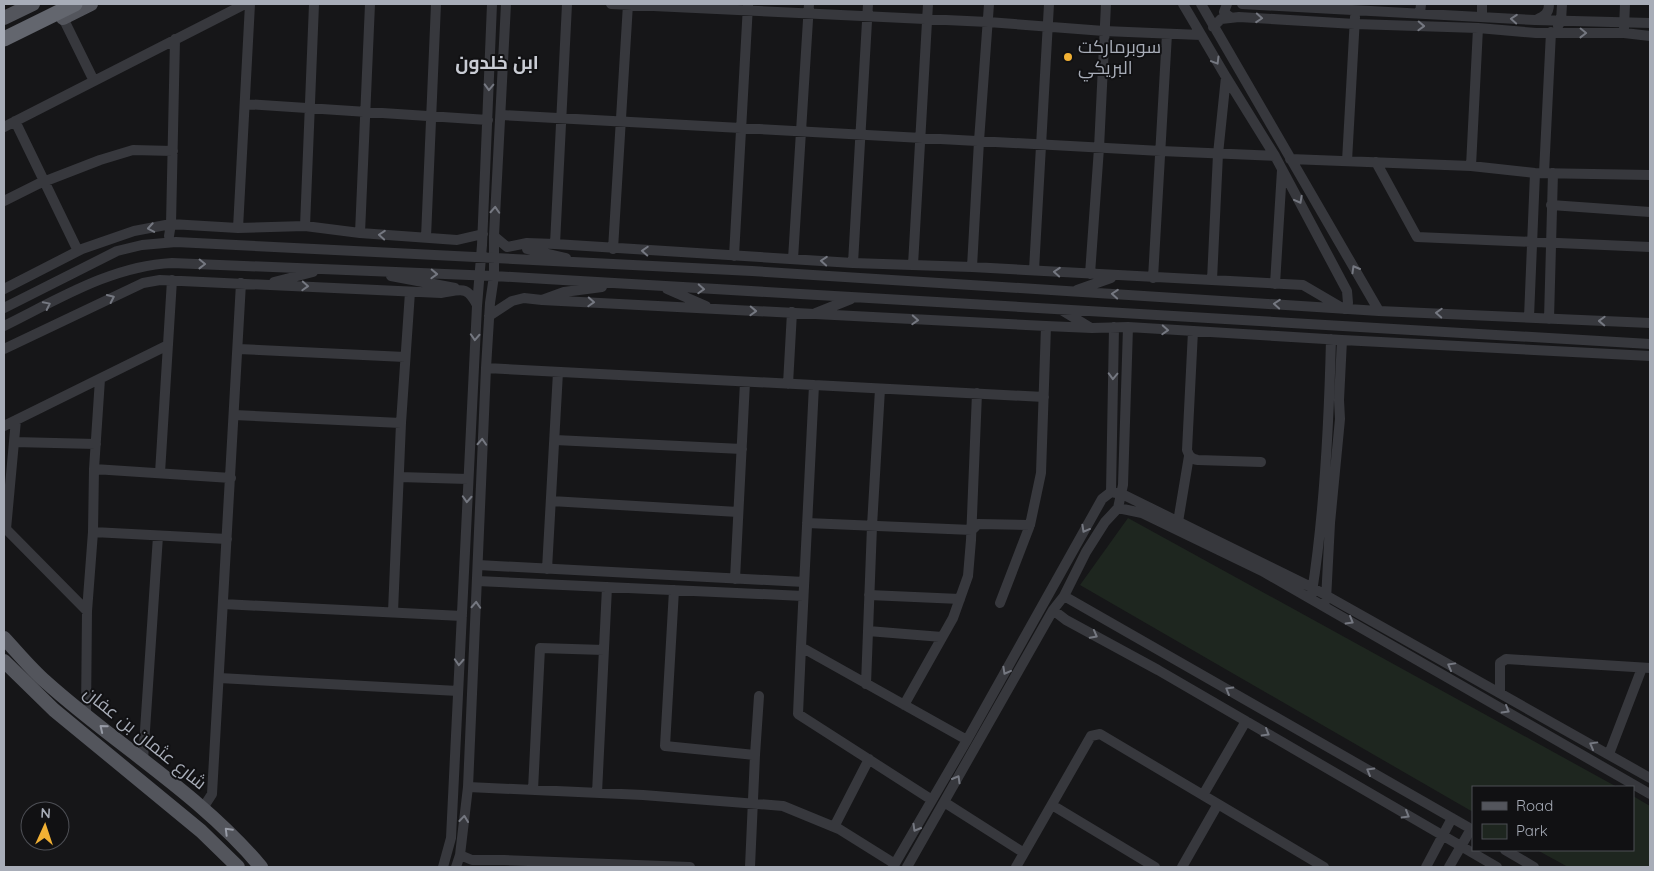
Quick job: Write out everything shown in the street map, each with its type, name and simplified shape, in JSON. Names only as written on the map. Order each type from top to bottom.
[{"type":"highway","points":[[4,29],[55,4]]},
{"type":"highway","points":[[4,39],[75,4]]},
{"type":"main road","points":[[4,18],[33,4]]},
{"type":"main road","points":[[4,47],[90,4]]},
{"type":"main road","name":"شارع عثمان بن عفان","points":[[4,638],[46,682],[203,808],[225,828],[261,867]]},
{"type":"main road","points":[[4,646],[18,653]]},
{"type":"main road","name":"شارع عثمان بن عفان","points":[[4,661],[54,710],[124,766],[211,841],[238,867]]},
{"type":"main road","points":[[211,841],[235,855],[246,867]]},
{"type":"street","points":[[4,127],[245,4]]},
{"type":"street","points":[[238,228],[250,4]]},
{"type":"street","points":[[305,226],[314,4]]},
{"type":"street","points":[[360,233],[370,4]]},
{"type":"street","points":[[426,237],[436,4]]},
{"type":"street","points":[[442,867],[451,838],[477,306],[483,234],[492,4]]},
{"type":"street","points":[[456,867],[460,855],[468,787],[486,368],[495,258],[494,236],[506,4]]},
{"type":"street","points":[[554,244],[567,4]]},
{"type":"street","points":[[611,4],[809,8],[868,16],[988,22],[1104,31],[1201,35]]},
{"type":"street","points":[[613,249],[628,4]]},
{"type":"street","points":[[853,263],[868,4]]},
{"type":"street","points":[[914,265],[928,4]]},
{"type":"street","points":[[972,267],[989,4]]},
{"type":"street","points":[[1034,270],[1049,4]]},
{"type":"street","points":[[1090,274],[1099,148],[1106,4]]},
{"type":"street","points":[[1182,4],[1282,168],[1347,291],[1348,303],[1344,308]]},
{"type":"street","points":[[1201,4],[1379,311]]},
{"type":"street","points":[[1227,4],[1224,12],[1231,18]]},
{"type":"street","points":[[1242,4],[1348,7],[1375,12]]},
{"type":"street","points":[[1482,4],[1482,16]]},
{"type":"street","points":[[1536,20],[1547,14],[1549,4]]},
{"type":"street","points":[[1536,33],[1558,27],[1561,21],[1562,4]]},
{"type":"street","points":[[1624,28],[1625,4]]},
{"type":"street","points":[[734,256],[748,7]]},
{"type":"street","points":[[793,259],[809,8]]},
{"type":"street","points":[[1347,161],[1355,17],[1375,12],[1420,9],[1624,28],[1650,36]]},
{"type":"street","points":[[1213,27],[1221,19],[1239,17],[1355,24],[1478,28],[1536,33],[1624,28],[1650,23]]},
{"type":"street","points":[[63,18],[94,81]]},
{"type":"street","points":[[1471,166],[1478,28]]},
{"type":"street","points":[[1529,317],[1532,242],[1544,173],[1551,32]]},
{"type":"street","points":[[1154,278],[1167,34]]},
{"type":"street","points":[[169,236],[171,224],[175,40]]},
{"type":"street","points":[[1212,280],[1218,154],[1226,77]]},
{"type":"street","points":[[245,104],[488,120]]},
{"type":"street","points":[[500,115],[1161,152],[1275,156]]},
{"type":"street","points":[[15,121],[78,251]]},
{"type":"street","points":[[4,201],[45,181],[100,160],[134,150],[173,151]]},
{"type":"street","points":[[1290,158],[1471,166],[1544,173],[1650,175]]},
{"type":"street","points":[[1376,162],[1417,237],[1650,247]]},
{"type":"street","points":[[1275,284],[1282,168]]},
{"type":"street","points":[[1544,173],[1551,205],[1548,319]]},
{"type":"street","points":[[1551,205],[1650,212]]},
{"type":"street","points":[[4,289],[78,251],[134,231],[171,224],[238,228],[305,226],[360,233],[457,240],[483,234]]},
{"type":"street","points":[[4,308],[117,251],[142,245],[201,225]]},
{"type":"street","points":[[401,236],[428,254]]},
{"type":"street","points":[[494,236],[507,246],[538,250],[586,264]]},
{"type":"street","points":[[142,245],[176,242],[428,254],[586,264],[752,271],[1379,311],[1650,323]]},
{"type":"street","points":[[507,246],[527,243],[554,244],[853,263],[1034,270],[1303,285],[1344,308]]},
{"type":"street","points":[[645,266],[676,253]]},
{"type":"street","points":[[4,326],[111,275],[155,264],[244,265],[494,276],[1650,343]]},
{"type":"street","points":[[878,264],[916,281]]},
{"type":"street","points":[[264,284],[323,269]]},
{"type":"street","points":[[368,271],[410,281],[464,290],[471,294],[477,306]]},
{"type":"street","points":[[1073,291],[1116,276]]},
{"type":"street","points":[[4,349],[143,284],[172,280],[410,292],[441,293],[464,290]]},
{"type":"street","points":[[160,473],[172,280]]},
{"type":"street","points":[[203,808],[212,794],[242,283]]},
{"type":"street","points":[[542,300],[564,292],[623,284]]},
{"type":"street","points":[[1347,291],[1355,294],[1360,292],[1364,285]]},
{"type":"street","points":[[662,286],[712,309]]},
{"type":"street","points":[[393,612],[401,423],[410,292]]},
{"type":"street","points":[[489,316],[512,301],[524,298],[1046,326],[1128,327],[1369,342],[1650,356]]},
{"type":"street","points":[[813,314],[855,298]]},
{"type":"street","points":[[4,301],[18,301]]},
{"type":"street","points":[[1060,310],[1092,328]]},
{"type":"street","points":[[788,384],[792,312]]},
{"type":"street","points":[[1000,603],[1030,525],[1041,473],[1046,326]]},
{"type":"street","points":[[1340,326],[1369,342]]},
{"type":"street","points":[[1111,492],[1114,327]]},
{"type":"street","points":[[907,867],[1053,610],[1064,596],[1086,552],[1105,522],[1118,508],[1122,494],[1128,327]]},
{"type":"street","points":[[1178,522],[1189,456],[1187,450],[1192,331]]},
{"type":"street","points":[[1312,593],[1317,561],[1329,407],[1331,339]]},
{"type":"street","points":[[1326,601],[1330,523],[1340,419],[1342,340]]},
{"type":"street","points":[[1608,354],[1631,343]]},
{"type":"street","points":[[4,426],[168,345]]},
{"type":"street","points":[[238,349],[406,357]]},
{"type":"street","points":[[486,368],[1044,397]]},
{"type":"street","points":[[548,569],[558,372]]},
{"type":"street","points":[[86,714],[87,611],[93,532],[94,469],[100,379]]},
{"type":"street","points":[[735,579],[745,382]]},
{"type":"street","points":[[814,385],[798,714],[932,800]]},
{"type":"street","points":[[866,684],[880,388]]},
{"type":"street","points":[[904,705],[953,618],[968,576],[972,530],[977,394]]},
{"type":"street","points":[[234,415],[401,423]]},
{"type":"street","points":[[16,420],[5,528],[87,611]]},
{"type":"street","points":[[554,440],[742,450]]},
{"type":"street","points":[[14,442],[96,444]]},
{"type":"street","points":[[1189,456],[1198,460],[1261,462]]},
{"type":"street","points":[[94,469],[230,478]]},
{"type":"street","points":[[399,477],[468,479]]},
{"type":"street","points":[[468,787],[597,793],[783,806],[834,827],[894,865],[967,740],[1102,499],[1111,492],[1122,494],[1178,522],[1312,593],[1650,794]]},
{"type":"street","points":[[551,501],[738,512]]},
{"type":"street","points":[[1118,508],[1142,513],[1312,593]]},
{"type":"street","points":[[807,523],[972,530],[978,524],[1030,525]]},
{"type":"street","points":[[93,532],[227,540]]},
{"type":"street","points":[[143,760],[158,536]]},
{"type":"street","points":[[478,565],[804,582]]},
{"type":"street","points":[[490,566],[512,583]]},
{"type":"street","points":[[477,581],[803,596]]},
{"type":"street","points":[[597,793],[608,587]]},
{"type":"street","points":[[674,590],[666,746],[755,755]]},
{"type":"street","points":[[869,595],[960,599]]},
{"type":"street","points":[[1064,596],[1472,830],[1449,867]]},
{"type":"street","points":[[1326,601],[1500,693],[1650,778]]},
{"type":"street","points":[[224,604],[462,616]]},
{"type":"street","points":[[1053,610],[1066,620],[1246,721],[1497,867]]},
{"type":"street","points":[[868,631],[942,637]]},
{"type":"street","points":[[534,790],[540,648],[604,650]]},
{"type":"street","points":[[801,648],[967,740]]},
{"type":"street","points":[[1500,693],[1500,663],[1506,659],[1646,668],[1610,754]]},
{"type":"street","points":[[4,668],[23,680]]},
{"type":"street","points":[[219,678],[458,691]]},
{"type":"street","points":[[750,867],[758,696]]},
{"type":"street","points":[[1203,795],[1246,721]]},
{"type":"street","points":[[1016,867],[1092,736],[1100,734],[1324,867]]},
{"type":"street","points":[[834,827],[869,760]]},
{"type":"street","points":[[944,802],[1024,853]]},
{"type":"street","points":[[1182,867],[1218,804]]},
{"type":"street","points":[[1052,805],[1141,864],[1155,867]]},
{"type":"street","points":[[1426,867],[1452,818]]},
{"type":"street","points":[[1507,851],[1534,867]]},
{"type":"street","points":[[460,855],[472,860],[690,867]]},
{"type":"green space","points":[[1128,518],[1615,786],[1472,786],[1472,811],[1080,585]]},
{"type":"green space","points":[[1634,797],[1650,806],[1650,867],[1568,867],[1539,851],[1634,851]]},
{"type":"place","name":"سوبرماركت البريكي","points":[[1068,57]]},
{"type":"district","name":"ابن خلدون","points":[[497,62]]}]
